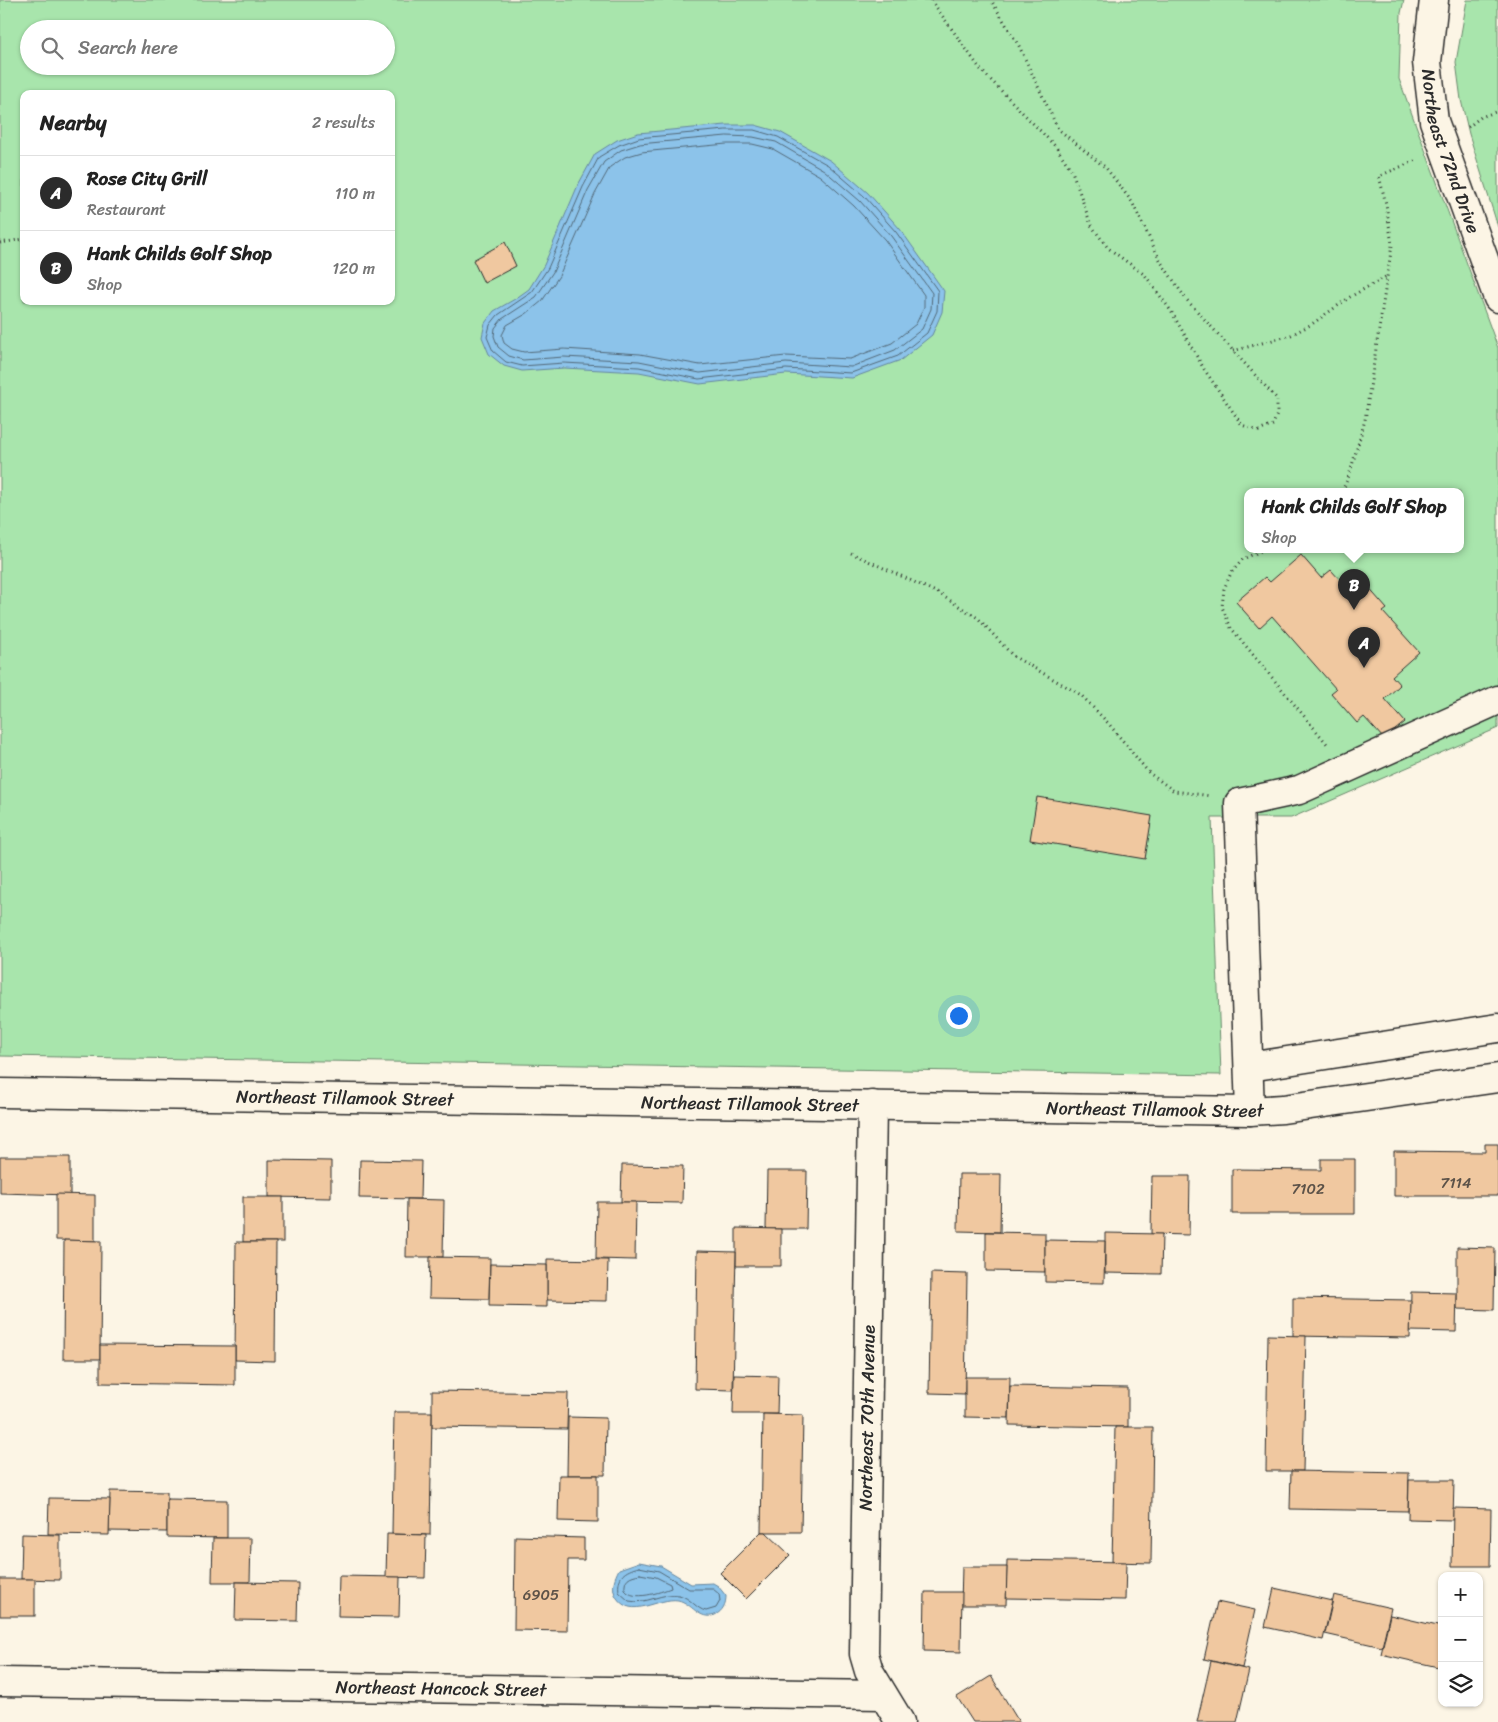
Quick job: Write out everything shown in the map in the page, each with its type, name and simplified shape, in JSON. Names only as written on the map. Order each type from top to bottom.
[{"type":"street","name":"Northeast 72nd Drive","points":[[1434,0],[1427,62],[1434,121],[1498,298]]},
{"type":"street","points":[[1250,1111],[1239,803],[1299,790],[1498,700]]},
{"type":"street","points":[[1249,1067],[1498,1028]]},
{"type":"street","name":"Northeast Tillamook Street","points":[[0,1092],[1250,1111],[1283,1109],[1498,1078]]},
{"type":"street","name":"Northeast 70th Avenue","points":[[872,1106],[864,1654],[869,1671],[900,1722]]},
{"type":"street","name":"Northeast Hancock Street","points":[[0,1682],[883,1695]]},
{"type":"path","points":[[931,0],[981,70],[1056,147],[1072,171],[1091,225],[1108,248],[1145,275],[1171,311],[1204,369],[1242,425],[1259,431],[1273,425],[1277,414],[1276,399],[1261,379],[1232,351],[1181,292],[1161,262],[1132,202],[1106,168],[1058,129],[1019,46],[991,0]]},
{"type":"path","points":[[1343,488],[1349,476],[1365,420],[1392,244],[1386,204],[1379,176],[1443,149],[1481,117],[1498,110]]},
{"type":"path","points":[[0,244],[20,241]]},
{"type":"path","points":[[1232,351],[1291,335],[1312,324],[1350,297],[1388,276]]},
{"type":"path","points":[[851,553],[938,593],[978,618],[1013,656],[1081,696],[1103,718],[1149,773],[1174,791],[1201,796],[1218,796]]},
{"type":"path","points":[[1256,553],[1243,559],[1231,573],[1224,589],[1222,607],[1231,628],[1348,768]]},
{"type":"green space","points":[[0,0],[1404,0],[1401,13],[1399,79],[1498,348],[1498,728],[1291,818],[1212,818],[1221,1075],[0,1056]]},
{"type":"green space","points":[[1467,0],[1498,0],[1498,227],[1469,134],[1461,100],[1456,62]]},
{"type":"water","points":[[726,125],[755,125],[780,132],[831,161],[868,193],[900,229],[944,291],[942,312],[932,335],[901,360],[852,378],[786,374],[700,384],[639,372],[564,368],[522,371],[504,366],[489,354],[482,337],[485,323],[494,311],[529,289],[544,265],[578,185],[595,154],[617,140],[638,133]]},
{"type":"water","points":[[639,1562],[661,1566],[691,1584],[713,1583],[726,1596],[724,1607],[715,1615],[704,1616],[678,1600],[670,1600],[638,1608],[623,1604],[617,1598],[614,1590],[616,1576],[619,1569]]},
{"type":"building","points":[[505,242],[516,266],[484,283],[473,260]]},
{"type":"building","points":[[1301,555],[1321,578],[1331,570],[1348,589],[1360,578],[1387,609],[1383,612],[1419,652],[1392,676],[1400,685],[1385,699],[1405,722],[1384,739],[1364,717],[1357,723],[1331,693],[1336,689],[1272,616],[1259,628],[1236,602],[1265,577],[1270,582]]},
{"type":"building","points":[[1037,797],[1152,816],[1145,859],[1030,840]]},
{"type":"building","points":[[1485,1144],[1498,1144],[1498,1196],[1394,1196],[1394,1151],[1485,1152]]},
{"type":"building","points":[[0,1157],[70,1157],[70,1195],[0,1193]]},
{"type":"building","points":[[1321,1159],[1355,1159],[1355,1214],[1232,1214],[1232,1169],[1321,1170]]},
{"type":"building","points":[[269,1160],[331,1161],[331,1198],[269,1197]]},
{"type":"building","points":[[360,1160],[421,1161],[420,1199],[359,1198]]},
{"type":"building","points":[[622,1165],[683,1166],[682,1203],[621,1202]]},
{"type":"building","points":[[767,1171],[807,1171],[806,1229],[766,1229]]},
{"type":"building","points":[[959,1174],[1001,1174],[1000,1232],[958,1231]]},
{"type":"building","points":[[1152,1176],[1190,1176],[1189,1235],[1151,1234]]},
{"type":"building","points":[[56,1194],[95,1195],[95,1241],[56,1240]]},
{"type":"building","points":[[243,1197],[283,1197],[283,1242],[243,1242]]},
{"type":"building","points":[[407,1199],[444,1200],[443,1257],[406,1257]]},
{"type":"building","points":[[597,1202],[636,1202],[635,1260],[596,1259]]},
{"type":"building","points":[[736,1228],[781,1229],[781,1266],[736,1266]]},
{"type":"building","points":[[986,1232],[1045,1233],[1045,1272],[986,1271]]},
{"type":"building","points":[[1105,1233],[1162,1234],[1161,1274],[1105,1273]]},
{"type":"building","points":[[64,1240],[101,1241],[100,1359],[63,1359]]},
{"type":"building","points":[[1045,1240],[1105,1241],[1104,1283],[1045,1282]]},
{"type":"building","points":[[236,1242],[276,1242],[275,1361],[235,1360]]},
{"type":"building","points":[[1457,1247],[1495,1248],[1494,1310],[1457,1309]]},
{"type":"building","points":[[697,1251],[736,1252],[733,1390],[695,1389]]},
{"type":"building","points":[[430,1257],[490,1258],[489,1299],[429,1298]]},
{"type":"building","points":[[547,1259],[608,1260],[607,1301],[547,1300]]},
{"type":"building","points":[[490,1264],[547,1265],[547,1307],[489,1306]]},
{"type":"building","points":[[931,1273],[967,1274],[965,1394],[929,1393]]},
{"type":"building","points":[[1411,1292],[1457,1293],[1456,1332],[1410,1331]]},
{"type":"building","points":[[1293,1298],[1411,1300],[1410,1338],[1293,1336]]},
{"type":"building","points":[[1268,1335],[1306,1336],[1303,1471],[1266,1471]]},
{"type":"building","points":[[100,1345],[235,1346],[235,1385],[100,1383]]},
{"type":"building","points":[[734,1375],[778,1376],[777,1414],[733,1414]]},
{"type":"building","points":[[965,1377],[1010,1377],[1009,1418],[965,1417]]},
{"type":"building","points":[[1010,1386],[1128,1388],[1128,1427],[1009,1425]]},
{"type":"building","points":[[432,1391],[568,1393],[567,1429],[432,1427]]},
{"type":"building","points":[[394,1412],[432,1412],[430,1535],[392,1534]]},
{"type":"building","points":[[763,1414],[803,1415],[801,1532],[761,1532]]},
{"type":"building","points":[[568,1417],[606,1418],[605,1475],[567,1475]]},
{"type":"building","points":[[1115,1427],[1153,1427],[1151,1563],[1112,1562]]},
{"type":"building","points":[[1291,1471],[1409,1473],[1408,1511],[1290,1509]]},
{"type":"building","points":[[559,1475],[598,1475],[598,1522],[558,1521]]},
{"type":"building","points":[[1409,1480],[1454,1480],[1453,1520],[1408,1519]]},
{"type":"building","points":[[110,1491],[167,1492],[167,1532],[109,1531]]},
{"type":"building","points":[[49,1498],[110,1499],[109,1535],[48,1534]]},
{"type":"building","points":[[167,1499],[227,1500],[227,1538],[167,1537]]},
{"type":"building","points":[[1453,1508],[1491,1509],[1490,1566],[1452,1566]]},
{"type":"building","points":[[761,1532],[766,1532],[790,1555],[746,1599],[720,1573]]},
{"type":"building","points":[[22,1534],[60,1535],[60,1580],[21,1579]]},
{"type":"building","points":[[387,1534],[426,1535],[425,1578],[386,1577]]},
{"type":"building","points":[[515,1536],[584,1538],[584,1560],[568,1560],[567,1631],[514,1630]]},
{"type":"building","points":[[213,1538],[251,1538],[250,1582],[212,1582]]},
{"type":"building","points":[[1007,1560],[1126,1562],[1125,1600],[1006,1598]]},
{"type":"building","points":[[962,1567],[1007,1567],[1006,1605],[961,1605]]},
{"type":"building","points":[[339,1576],[400,1577],[399,1617],[338,1616]]},
{"type":"building","points":[[0,1579],[35,1579],[35,1616],[0,1616]]},
{"type":"building","points":[[236,1582],[298,1583],[297,1621],[235,1620]]},
{"type":"building","points":[[1274,1588],[1332,1601],[1323,1640],[1265,1627]]},
{"type":"building","points":[[925,1592],[962,1592],[961,1652],[924,1651]]},
{"type":"building","points":[[1334,1595],[1391,1608],[1382,1647],[1325,1634]]},
{"type":"building","points":[[1217,1602],[1255,1610],[1242,1668],[1204,1659]]},
{"type":"building","points":[[1390,1615],[1438,1626],[1438,1667],[1381,1654]]},
{"type":"building","points":[[1211,1661],[1249,1670],[1237,1722],[1197,1722]]},
{"type":"building","points":[[991,1676],[1019,1722],[973,1722],[957,1697]]},
{"type":"place","name":"Hank Childs Golf Shop","points":[[1354,610]]},
{"type":"place","name":"Rose City Grill","points":[[1364,668]]}]
